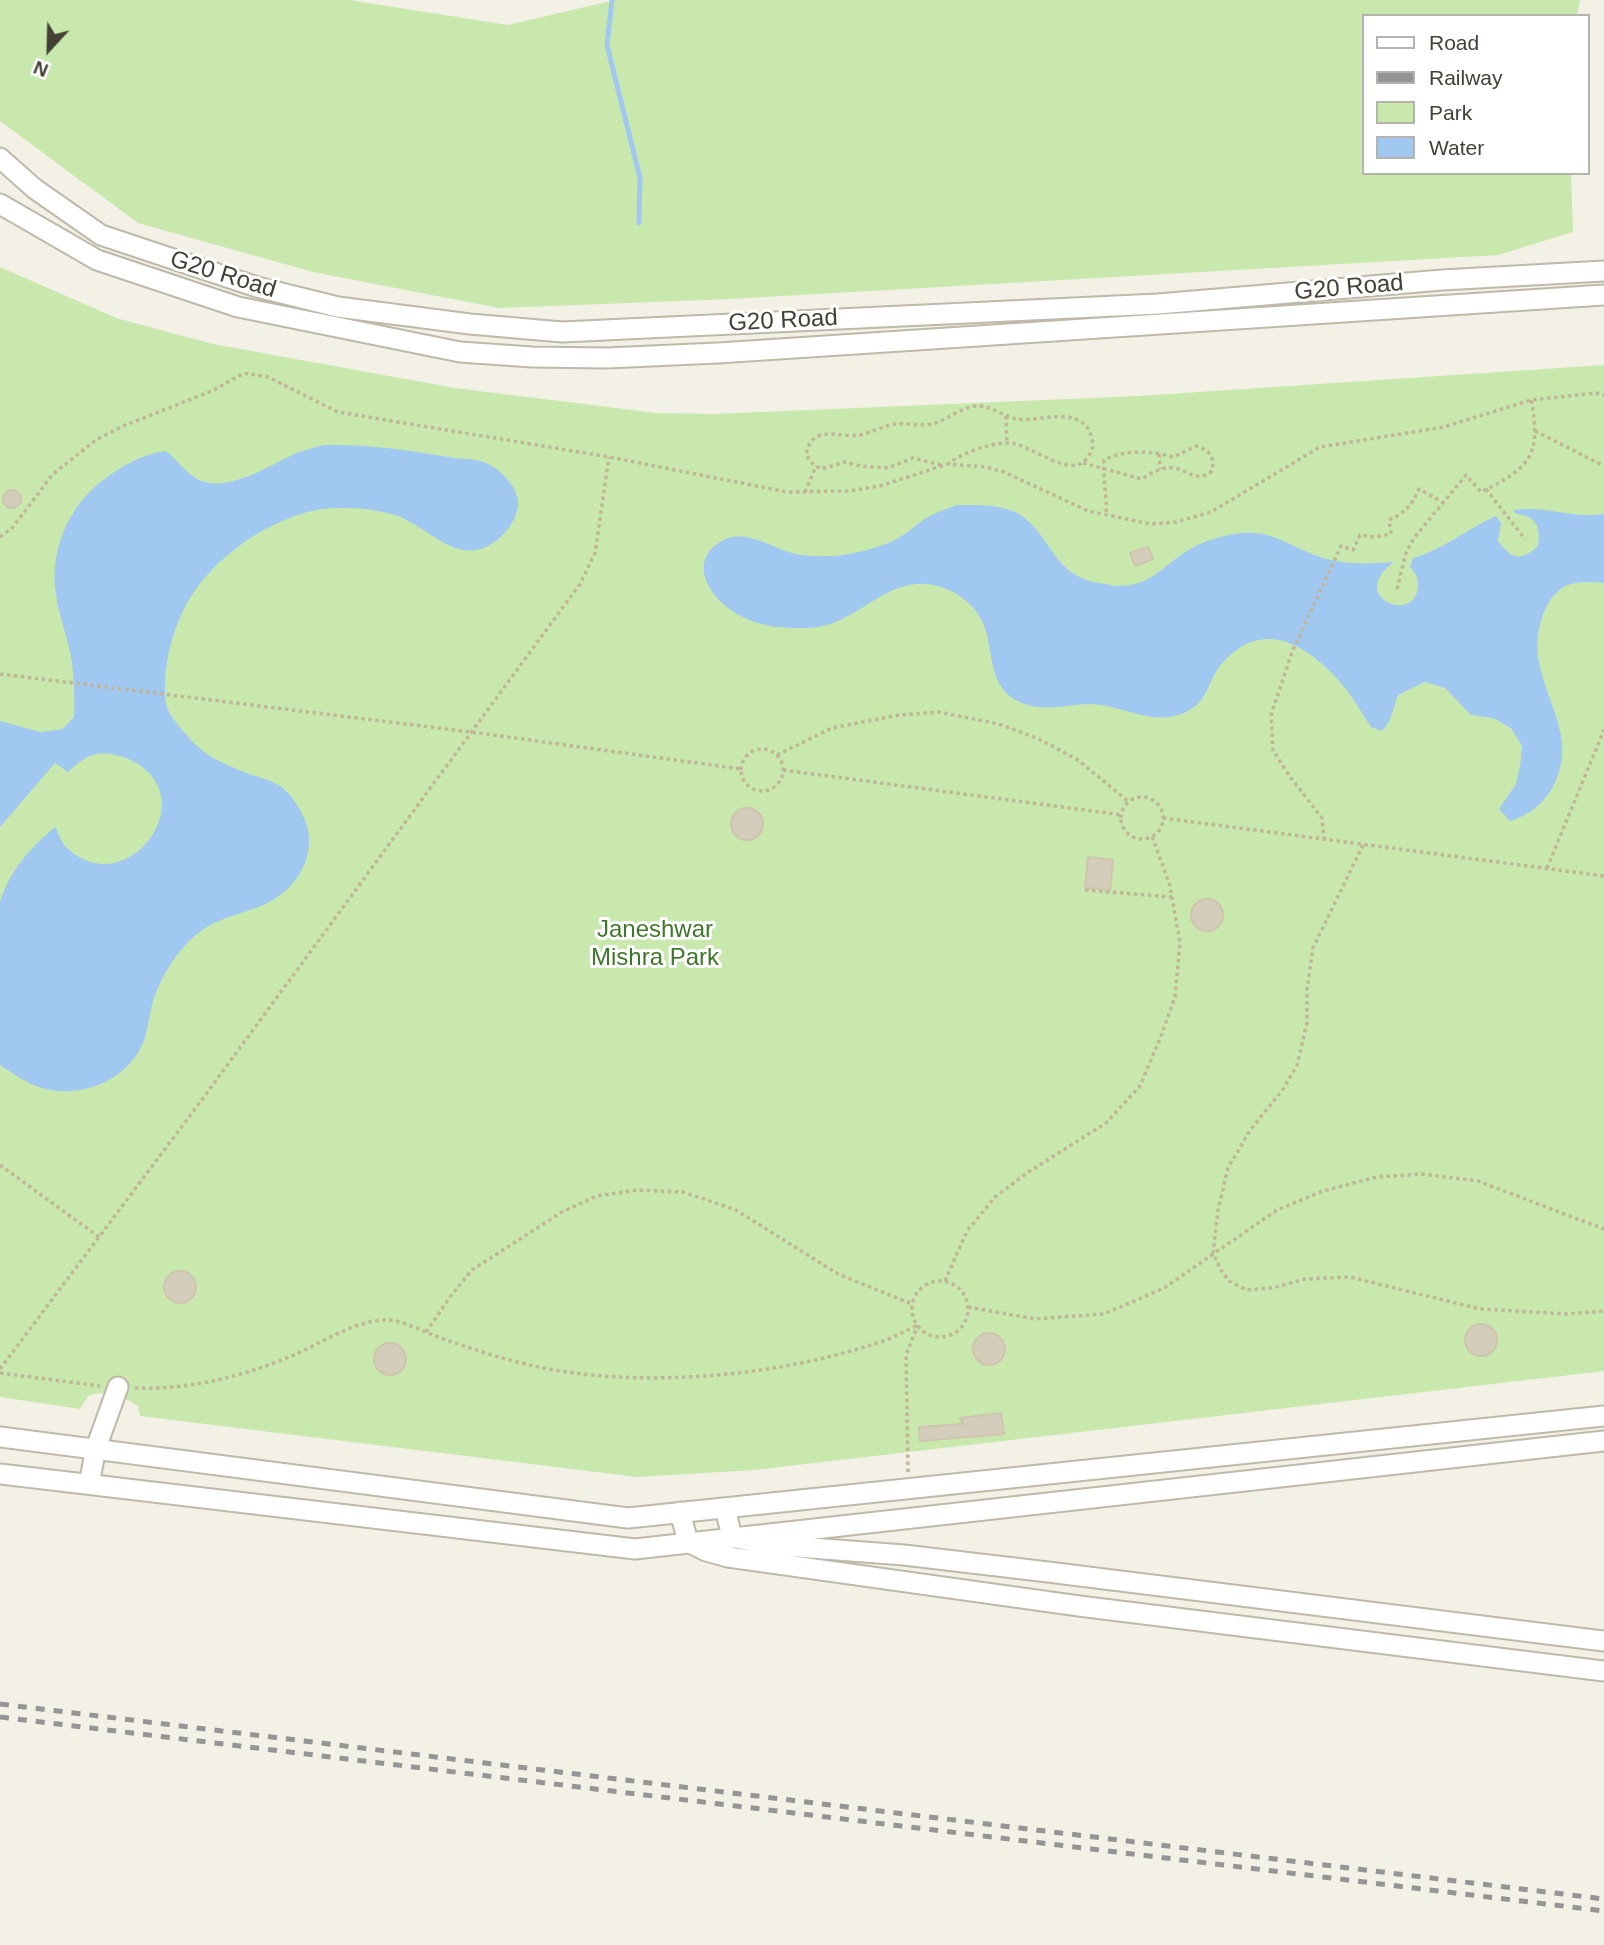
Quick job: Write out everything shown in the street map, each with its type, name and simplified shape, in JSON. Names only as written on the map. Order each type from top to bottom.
[{"type":"street","name":"G20 Road","points":[[0,158],[35,189],[101,235],[257,287],[338,307],[470,324],[562,332],[1158,304],[1442,280],[1604,271]]},
{"type":"street","name":"G20 Road","points":[[0,204],[97,260],[238,307],[460,352],[532,357],[607,358],[718,352],[1604,295]]},
{"type":"street","points":[[607,358],[612,330]]},
{"type":"street","points":[[89,1484],[96,1448],[118,1387]]},
{"type":"street","points":[[0,1437],[628,1518],[1604,1416]]},
{"type":"street","points":[[0,1474],[635,1549],[1604,1440]]},
{"type":"street","points":[[725,1508],[732,1537]]},
{"type":"street","points":[[680,1512],[688,1542],[727,1557],[824,1572],[1604,1671]]},
{"type":"street","points":[[732,1537],[771,1545],[904,1555],[1062,1573],[1604,1641]]},
{"type":"path","points":[[0,537],[12,528],[54,474],[96,440],[123,426],[212,391],[244,373],[268,377],[338,412],[609,457],[787,492],[849,491],[880,486],[946,464],[964,453],[1007,443],[1022,445],[1065,465],[1083,464],[1104,470],[1142,480],[1173,467],[1193,477],[1205,476],[1212,471],[1212,455],[1196,446],[1173,457],[1150,451],[1113,455],[1104,460],[1104,470],[1106,515]]},
{"type":"path","points":[[1083,464],[1093,450],[1092,436],[1084,425],[1053,415],[1018,420],[983,406],[973,407],[930,425],[900,424],[858,435],[821,435],[808,446],[806,455],[821,469],[845,462],[888,468],[913,458],[986,467],[1004,471],[1088,511],[1151,524],[1176,522],[1211,512],[1320,447],[1444,427],[1531,400],[1596,393],[1604,395]]},
{"type":"path","points":[[1397,589],[1406,553],[1414,538],[1466,475],[1481,492],[1517,472],[1529,460],[1535,440],[1531,400]]},
{"type":"path","points":[[1006,415],[1007,443]]},
{"type":"path","points":[[1535,431],[1604,466]]},
{"type":"path","points":[[1159,454],[1161,470]]},
{"type":"path","points":[[609,457],[595,553],[580,584],[0,1371],[85,1386],[157,1389],[254,1371],[348,1330],[389,1320],[534,1366],[615,1378],[712,1374],[799,1364],[876,1344],[918,1325]]},
{"type":"path","points":[[805,492],[816,466]]},
{"type":"path","points":[[1324,840],[1322,818],[1273,750],[1271,715],[1292,652],[1341,546],[1353,550],[1360,535],[1375,537],[1391,534],[1389,520],[1401,515],[1412,505],[1419,489],[1444,503]]},
{"type":"path","points":[[1486,489],[1525,539]]},
{"type":"path","points":[[0,674],[471,732],[741,769]]},
{"type":"path","points":[[777,755],[832,728],[900,715],[939,712],[999,724],[1039,739],[1078,760],[1129,802]]},
{"type":"path","points":[[1547,868],[1604,730]]},
{"type":"path","points":[[762,749],[777,755],[783,770],[776,785],[761,790],[746,784],[741,769],[742,761],[754,750],[762,749]]},
{"type":"path","points":[[783,770],[1122,815]]},
{"type":"path","points":[[1144,797],[1158,804],[1163,818],[1162,825],[1152,836],[1145,839],[1130,835],[1122,823],[1122,815],[1129,802],[1144,797]]},
{"type":"path","points":[[1163,818],[1604,876]]},
{"type":"path","points":[[945,1281],[967,1231],[995,1197],[1027,1173],[1106,1123],[1140,1086],[1175,997],[1180,942],[1172,897],[1152,836]]},
{"type":"path","points":[[1363,845],[1313,948],[1307,989],[1307,1023],[1297,1065],[1284,1087],[1251,1129],[1228,1168],[1218,1209],[1213,1253],[1229,1280],[1247,1290],[1272,1289],[1306,1279],[1350,1277],[1480,1309],[1567,1314],[1604,1311]]},
{"type":"path","points":[[1085,890],[1172,897]]},
{"type":"path","points":[[0,1165],[99,1237]]},
{"type":"path","points":[[968,1307],[1035,1319],[1104,1314],[1164,1288],[1277,1210],[1323,1191],[1377,1177],[1422,1174],[1478,1181],[1604,1229]]},
{"type":"path","points":[[426,1332],[472,1270],[562,1212],[597,1196],[637,1189],[683,1192],[736,1210],[838,1274],[912,1304]]},
{"type":"path","points":[[933,1281],[955,1284],[963,1292],[968,1307],[965,1323],[957,1332],[936,1337],[926,1333],[918,1325],[912,1304],[916,1294],[933,1281]]},
{"type":"path","points":[[909,1489],[906,1354],[918,1325]]},
{"type":"green space","points":[[0,0],[349,0],[508,25],[615,0],[1580,0],[1577,14],[1362,14],[1362,175],[1571,175],[1573,232],[1498,255],[730,299],[499,308],[313,272],[138,223],[0,121]]},
{"type":"green space","name":"Janeshwar Mishra Park","points":[[0,267],[116,318],[213,344],[455,388],[656,413],[715,414],[1139,396],[1604,365],[1604,1371],[754,1470],[637,1477],[140,1416],[138,1406],[108,1394],[89,1395],[80,1409],[0,1397]]},
{"type":"water","points":[[323,445],[388,448],[484,462],[503,474],[514,489],[518,500],[515,517],[499,539],[484,548],[466,550],[455,548],[395,515],[354,508],[312,511],[276,524],[241,545],[224,558],[197,587],[180,617],[170,647],[165,689],[168,710],[178,725],[204,752],[241,771],[276,784],[288,793],[300,809],[307,826],[309,848],[306,859],[296,879],[281,895],[262,906],[205,928],[182,949],[159,986],[139,1051],[120,1073],[107,1081],[80,1090],[50,1090],[31,1084],[0,1065],[0,902],[4,890],[29,852],[55,827],[65,846],[89,861],[112,863],[134,855],[150,838],[160,818],[161,795],[150,774],[126,758],[101,753],[81,761],[68,772],[55,763],[0,827],[0,721],[40,732],[63,729],[74,717],[72,663],[57,604],[55,579],[55,563],[64,532],[79,504],[90,492],[117,471],[147,455],[165,451],[194,477],[217,483],[230,482],[257,473],[296,454]]},
{"type":"water","points":[[957,505],[994,506],[1015,512],[1030,523],[1069,571],[1093,582],[1120,586],[1134,584],[1156,574],[1203,543],[1234,534],[1255,533],[1329,560],[1357,563],[1394,562],[1381,575],[1377,586],[1380,595],[1387,602],[1396,605],[1406,604],[1414,598],[1418,587],[1416,576],[1410,567],[1413,558],[1496,516],[1501,523],[1498,541],[1507,552],[1521,556],[1538,546],[1538,528],[1533,520],[1516,514],[1513,510],[1604,514],[1604,583],[1577,583],[1562,588],[1549,602],[1539,632],[1539,662],[1562,741],[1559,773],[1551,790],[1538,806],[1510,821],[1499,809],[1516,784],[1522,746],[1511,728],[1493,718],[1471,715],[1445,688],[1425,682],[1398,695],[1389,722],[1382,731],[1371,727],[1332,673],[1302,649],[1286,642],[1269,639],[1252,642],[1235,651],[1219,667],[1199,703],[1174,716],[1150,717],[1091,704],[1036,707],[1016,700],[1000,685],[983,622],[971,605],[946,589],[913,584],[887,593],[837,621],[818,627],[794,628],[768,626],[743,617],[719,600],[706,580],[705,559],[711,550],[730,538],[757,540],[800,555],[844,555],[893,541],[930,516]]},
{"type":"building","points":[[8,490],[16,490],[21,499],[19,506],[8,508],[3,503],[3,495]]},
{"type":"building","points":[[1148,547],[1153,559],[1135,566],[1130,553]]},
{"type":"building","points":[[747,808],[758,813],[763,824],[758,835],[747,840],[736,835],[731,824],[736,813]]},
{"type":"building","points":[[1088,857],[1113,860],[1110,890],[1085,888]]},
{"type":"building","points":[[1207,899],[1218,904],[1223,915],[1218,926],[1207,931],[1196,926],[1191,915],[1196,904]]},
{"type":"building","points":[[180,1271],[191,1276],[196,1287],[191,1298],[180,1303],[169,1298],[164,1287],[169,1276]]},
{"type":"building","points":[[1481,1324],[1492,1329],[1497,1340],[1492,1351],[1481,1356],[1470,1351],[1465,1340],[1470,1329]]},
{"type":"building","points":[[989,1333],[1000,1338],[1005,1349],[1000,1360],[989,1365],[978,1360],[973,1349],[978,1338]]},
{"type":"building","points":[[390,1343],[401,1348],[406,1359],[401,1370],[390,1375],[379,1370],[374,1359],[379,1348]]},
{"type":"building","points":[[1001,1413],[1004,1434],[920,1441],[919,1427],[963,1424],[960,1418]]},
{"type":"waterway","points":[[612,0],[607,45],[640,178],[639,223]]},
{"type":"railway","points":[[0,1704],[1604,1899]]},
{"type":"railway","points":[[0,1717],[1604,1911]]}]
